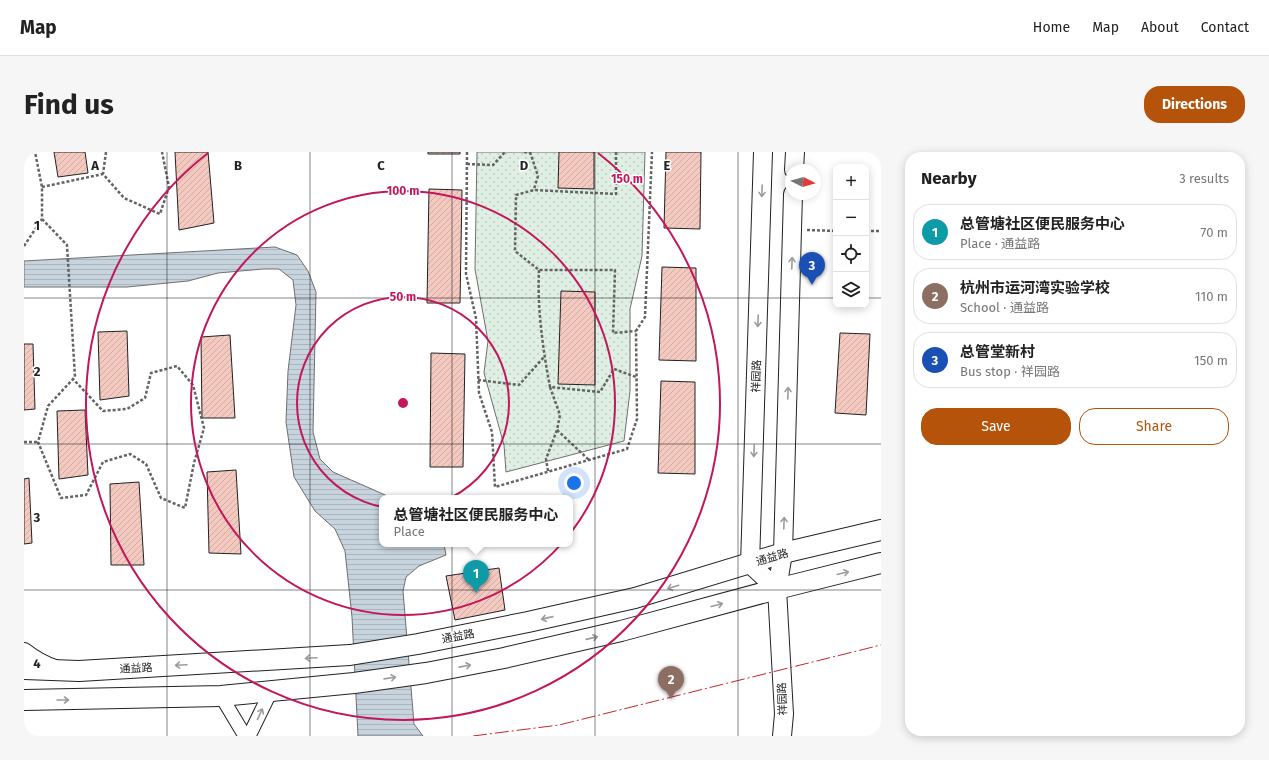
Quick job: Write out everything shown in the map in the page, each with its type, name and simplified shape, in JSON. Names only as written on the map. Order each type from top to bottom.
[{"type":"main road","name":"祥园路","points":[[750,564],[763,152]]},
{"type":"main road","points":[[794,164],[795,152]]},
{"type":"main road","name":"祥园路","points":[[782,736],[784,714],[777,589],[783,554],[794,200]]},
{"type":"main road","name":"通益路","points":[[24,669],[79,671],[350,655],[418,644],[528,622],[635,598],[783,554],[881,530]]},
{"type":"main road","points":[[24,700],[221,696],[354,683],[426,673],[504,658],[621,631],[881,563]]},
{"type":"main road","points":[[750,564],[777,589]]},
{"type":"main road","points":[[24,652],[43,665],[58,670]]},
{"type":"street","points":[[249,736],[270,691]]},
{"type":"street","points":[[221,696],[245,736]]},
{"type":"path","points":[[24,246],[42,219],[42,187],[35,152]]},
{"type":"path","points":[[106,152],[103,174],[124,198],[160,214],[169,187],[162,152]]},
{"type":"path","points":[[468,152],[466,274],[476,318],[479,393],[492,432],[495,486],[626,449],[637,419],[636,331],[645,317],[652,152]]},
{"type":"path","points":[[467,164],[493,165],[505,152]]},
{"type":"path","points":[[524,152],[530,152],[538,176],[534,190]]},
{"type":"path","points":[[616,152],[616,194],[534,190],[516,195],[515,251],[539,270],[615,270],[613,333],[636,331]]},
{"type":"path","points":[[42,187],[103,174]]},
{"type":"path","points":[[42,219],[67,245],[76,377],[73,379],[48,406],[38,442],[61,498],[86,495],[103,462],[130,454],[146,464],[161,498],[185,508],[194,463],[204,428],[193,385],[177,366],[151,373],[145,398],[127,408],[103,411],[73,379]]},
{"type":"path","points":[[792,230],[833,231]]},
{"type":"path","points":[[869,231],[881,231]]},
{"type":"path","points":[[539,270],[538,292],[544,357],[550,387],[560,415],[557,430],[546,459],[548,471]]},
{"type":"path","points":[[478,380],[519,385],[544,357]]},
{"type":"path","points":[[550,387],[600,392],[614,369],[636,377]]},
{"type":"path","points":[[557,430],[589,460]]},
{"type":"path","points":[[24,442],[38,442]]},
{"type":"green space","points":[[477,152],[645,152],[642,256],[630,309],[630,391],[624,441],[506,472],[504,445],[484,373],[488,341],[475,269]]},
{"type":"shaded area","points":[[275,247],[297,255],[308,271],[316,292],[313,432],[320,459],[333,472],[385,495],[379,495],[379,547],[445,547],[446,555],[419,566],[406,577],[403,591],[414,724],[423,736],[358,736],[352,617],[345,551],[335,529],[315,511],[294,477],[286,422],[288,371],[296,305],[293,280],[279,269],[263,269],[218,273],[188,281],[127,287],[24,287],[24,261]]},
{"type":"building","points":[[54,152],[85,152],[88,173],[58,177]]},
{"type":"building","points":[[175,152],[208,152],[214,223],[179,230]]},
{"type":"building","points":[[428,152],[460,152],[460,154],[428,154]]},
{"type":"building","points":[[559,152],[594,152],[594,189],[558,188]]},
{"type":"building","points":[[666,152],[701,152],[700,229],[664,228]]},
{"type":"building","points":[[429,189],[462,190],[460,303],[427,303]]},
{"type":"building","points":[[662,267],[696,268],[696,361],[659,360]]},
{"type":"building","points":[[561,291],[595,292],[595,385],[558,384]]},
{"type":"building","points":[[127,331],[129,396],[100,400],[98,332]]},
{"type":"building","points":[[840,333],[870,334],[866,415],[835,413]]},
{"type":"building","points":[[230,335],[235,418],[202,418],[201,337]]},
{"type":"building","points":[[24,344],[33,344],[35,409],[24,410]]},
{"type":"building","points":[[431,353],[465,354],[463,467],[430,467]]},
{"type":"building","points":[[661,381],[695,382],[695,474],[658,473]]},
{"type":"building","points":[[85,410],[88,475],[59,479],[57,411]]},
{"type":"building","points":[[236,470],[241,554],[209,553],[207,472]]},
{"type":"building","points":[[29,478],[32,543],[24,544],[24,479]]},
{"type":"building","points":[[139,482],[144,565],[111,565],[110,484]]},
{"type":"building","points":[[499,568],[505,610],[455,620],[446,576]]},
{"type":"power","points":[[473,736],[559,725],[881,645]]},
{"type":"place","name":"总管堂新村","points":[[812,285]]},
{"type":"place","name":"总管塘社区便民服务中心","points":[[476,593]]},
{"type":"place","name":"杭州市运河湾实验学校","points":[[671,699]]}]
